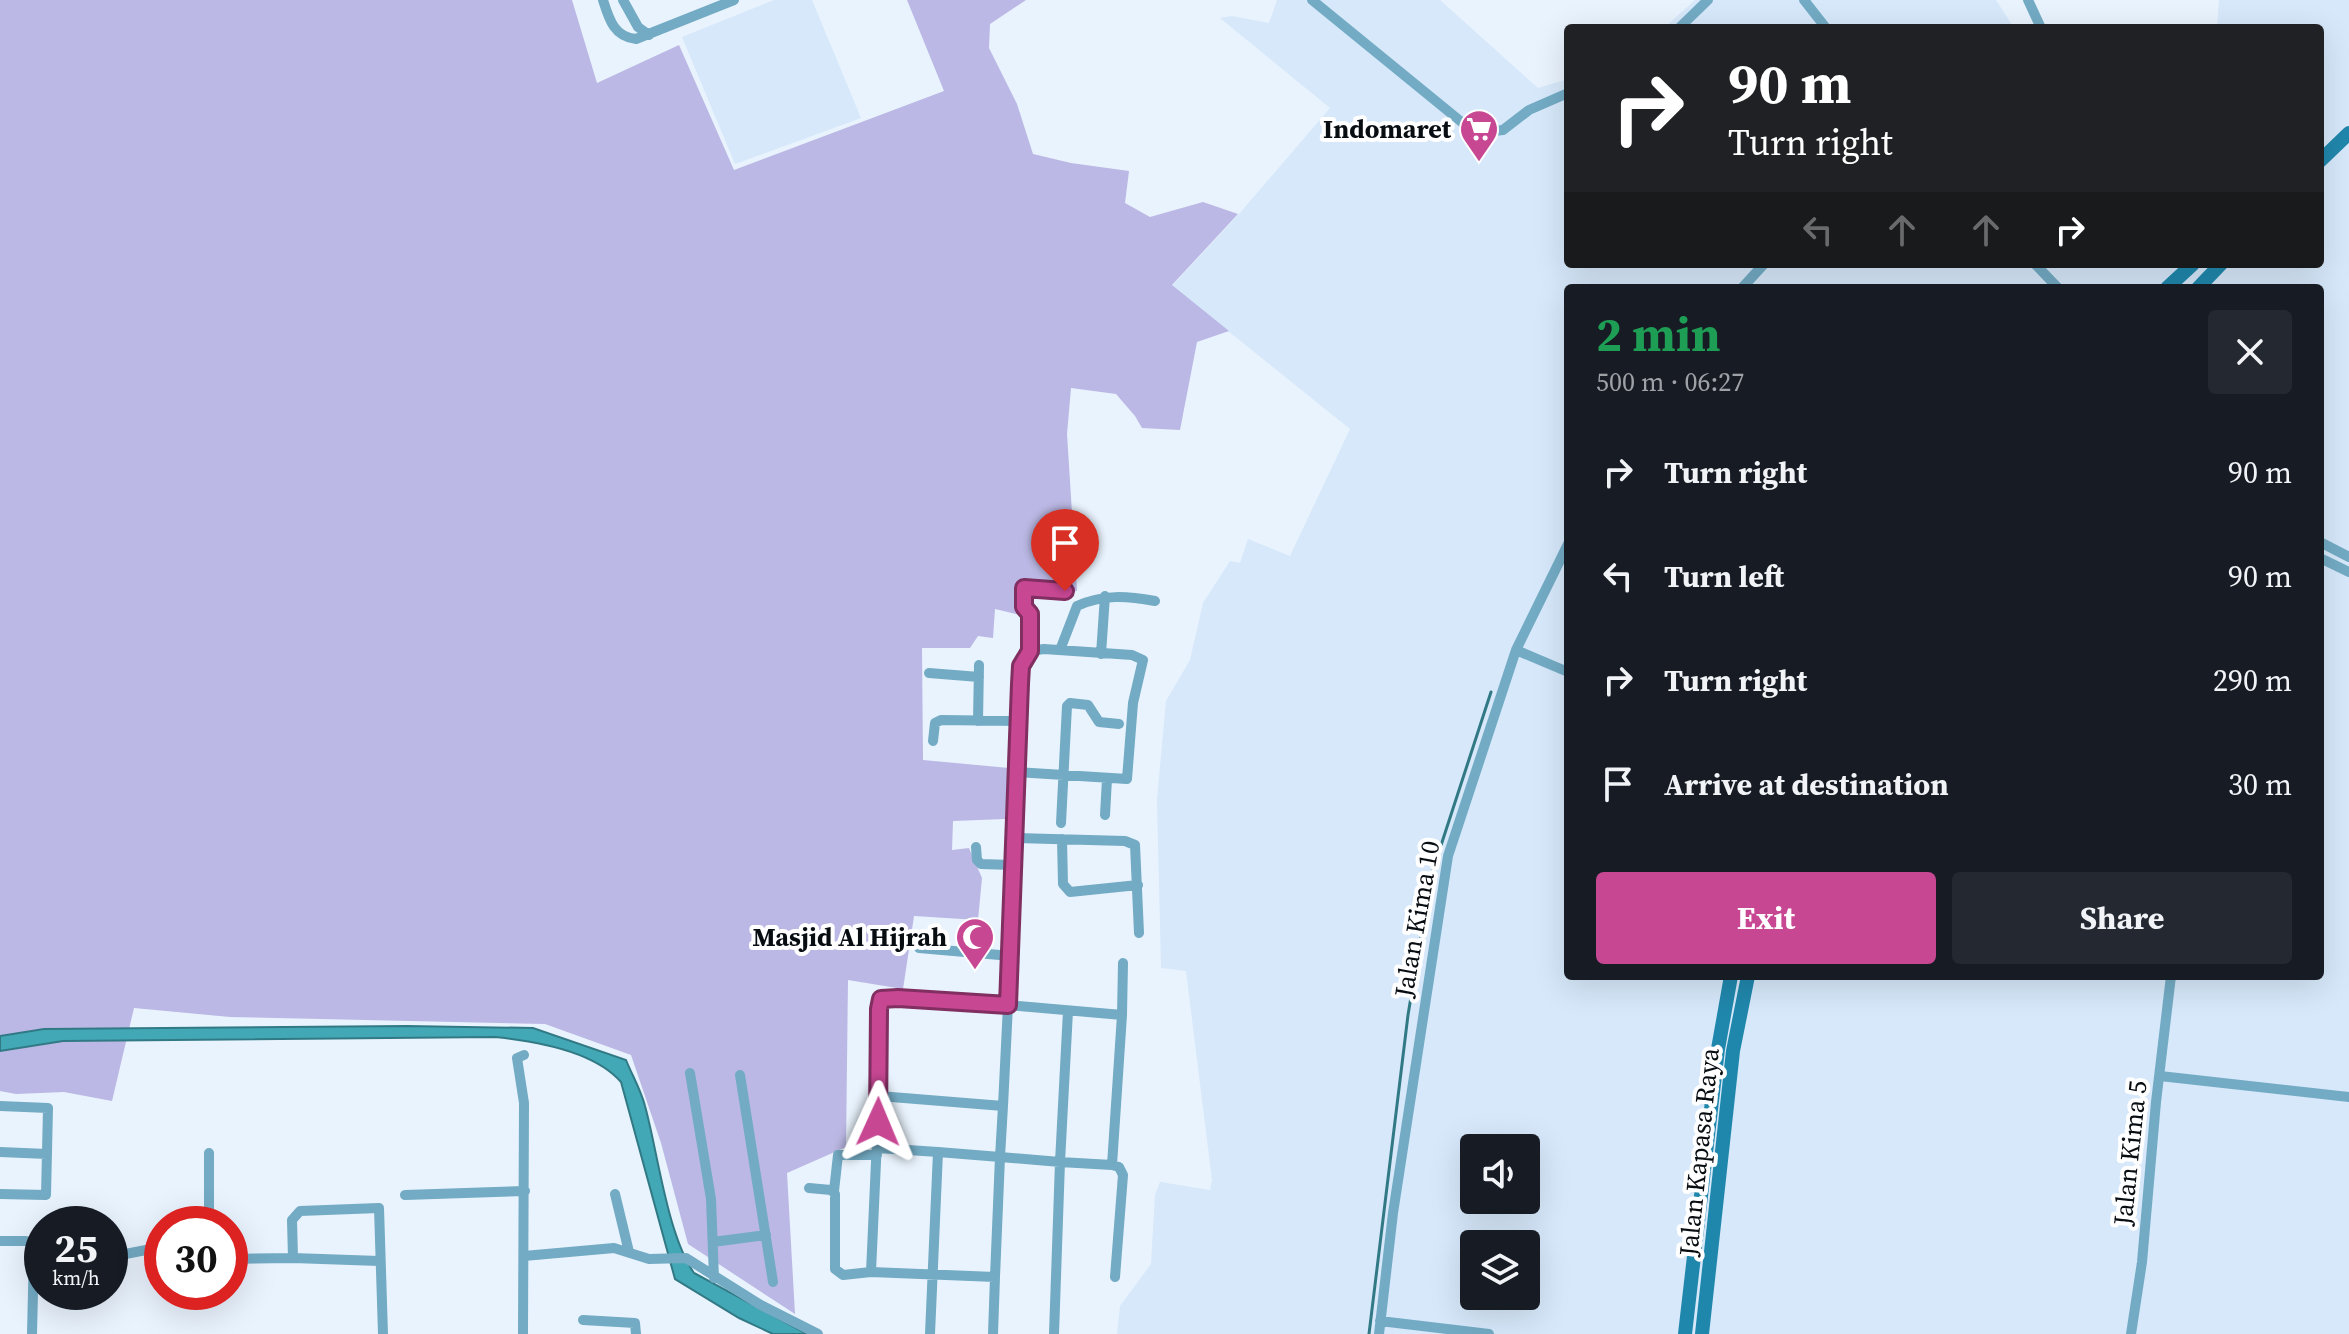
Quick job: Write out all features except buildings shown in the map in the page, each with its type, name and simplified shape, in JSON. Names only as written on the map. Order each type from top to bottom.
[{"type":"main road","points":[[2324,157],[2349,133]]},
{"type":"main road","points":[[2171,284],[2189,268]]},
{"type":"main road","points":[[2202,284],[2217,268]]},
{"type":"main road","points":[[1685,1334],[1718,1049],[1730,980]]},
{"type":"main road","name":"Jalan Kapasa Raya","points":[[1702,1334],[1733,1051],[1747,980]]},
{"type":"street","points":[[603,0],[614,29],[625,38],[636,39],[734,0]]},
{"type":"street","points":[[623,0],[638,27],[649,35]]},
{"type":"street","points":[[1312,0],[1475,133],[1503,130],[1537,106],[1564,95]]},
{"type":"street","points":[[1683,24],[1708,0]]},
{"type":"street","points":[[1804,0],[1823,24]]},
{"type":"street","points":[[2028,0],[2039,24]]},
{"type":"street","points":[[1746,284],[1760,268]]},
{"type":"street","points":[[2039,268],[2054,284]]},
{"type":"street","points":[[2324,544],[2349,557]]},
{"type":"street","name":"Jalan Kima 10","points":[[1379,1334],[1393,1213],[1448,856],[1516,650],[1564,552]]},
{"type":"street","points":[[2324,560],[2349,572]]},
{"type":"street","points":[[993,1334],[1021,666],[1030,651],[1030,614],[1024,607],[1024,588],[1065,591]]},
{"type":"street","points":[[1060,650],[1077,606],[1105,596],[1155,601]]},
{"type":"street","points":[[1101,654],[1105,596]]},
{"type":"street","points":[[1516,650],[1564,670]]},
{"type":"street","points":[[1016,772],[1123,780],[1129,776],[1133,703],[1144,664],[1141,658],[1132,655],[1030,651]]},
{"type":"street","points":[[978,721],[979,665]]},
{"type":"street","points":[[929,673],[979,677]]},
{"type":"street","points":[[1061,823],[1068,704],[1088,705],[1099,722],[1119,724]]},
{"type":"street","points":[[933,741],[937,721],[1019,721]]},
{"type":"street","points":[[1105,815],[1107,779]]},
{"type":"street","points":[[1013,838],[1131,842],[1137,849],[1139,933]]},
{"type":"street","points":[[1062,839],[1063,884],[1070,892],[1138,885]]},
{"type":"street","points":[[976,847],[977,860],[981,864],[1012,865]]},
{"type":"street","points":[[919,948],[1011,956]]},
{"type":"street","points":[[1112,1165],[1123,963]]},
{"type":"street","name":"Jalan Kima 5","points":[[2131,1334],[2142,1262],[2171,980]]},
{"type":"street","points":[[871,1272],[881,999],[1008,1005],[1122,1015]]},
{"type":"street","points":[[1054,1334],[1068,1011]]},
{"type":"street","points":[[523,1334],[524,1103],[517,1058],[524,1055]]},
{"type":"street","points":[[690,1073],[711,1199],[714,1278]]},
{"type":"street","points":[[740,1075],[773,1282]]},
{"type":"street","points":[[2160,1076],[2349,1097]]},
{"type":"street","points":[[879,1096],[1003,1106]]},
{"type":"street","points":[[0,1106],[48,1108],[46,1195],[0,1194]]},
{"type":"street","points":[[0,1152],[47,1154]]},
{"type":"street","points":[[995,1277],[871,1272],[843,1275],[835,1269],[834,1191],[838,1155],[938,1152],[1119,1167],[1123,1175],[1115,1277]]},
{"type":"street","points":[[930,1334],[938,1152]]},
{"type":"street","points":[[209,1153],[209,1206]]},
{"type":"street","points":[[809,1188],[834,1191]]},
{"type":"street","points":[[405,1195],[525,1191]]},
{"type":"street","points":[[615,1194],[629,1252]]},
{"type":"street","points":[[293,1258],[292,1220],[300,1211],[379,1208],[383,1334]]},
{"type":"street","points":[[713,1242],[766,1235]]},
{"type":"street","points":[[0,1241],[26,1241],[32,1244],[32,1334]]},
{"type":"street","points":[[524,1256],[614,1248],[649,1259],[686,1258],[696,1262],[714,1278],[818,1334]]},
{"type":"street","points":[[248,1259],[379,1261]]},
{"type":"street","points":[[583,1320],[635,1323],[636,1334]]},
{"type":"street","points":[[1380,1321],[1489,1334]]},
{"type":"shaded area","points":[[0,0],[572,0],[597,83],[679,45],[734,170],[944,91],[907,0],[1026,0],[990,24],[989,48],[1017,104],[1033,154],[1129,171],[1125,203],[1150,217],[1203,202],[1238,214],[1172,285],[1229,331],[1197,342],[1180,430],[1142,428],[1116,394],[1071,388],[1067,434],[1077,591],[1026,587],[1028,617],[995,609],[993,638],[978,636],[970,648],[922,648],[923,760],[1009,768],[1005,819],[953,821],[952,850],[969,848],[982,878],[978,920],[914,916],[903,989],[848,980],[846,1147],[787,1173],[795,1314],[688,1244],[661,1143],[631,1055],[545,1024],[230,1017],[134,1008],[112,1101],[64,1092],[16,1094],[0,1091]]},
{"type":"shaded area","points":[[774,0],[812,0],[861,118],[735,164],[682,37]]},
{"type":"shaded area","points":[[1277,0],[1440,0],[1538,88],[1564,80],[1564,268],[2324,268],[2324,24],[2217,24],[2219,0],[2349,0],[2349,1334],[1117,1334],[1120,1306],[1151,1264],[1155,1195],[1160,1182],[1210,1190],[1212,1180],[1186,971],[1161,968],[1157,800],[1166,701],[1190,660],[1203,603],[1230,561],[1240,563],[1248,539],[1290,556],[1350,429],[1172,286],[1330,108],[1220,18],[1232,16],[1269,23]]},
{"type":"shaded area","points":[[1695,0],[1996,0],[2011,24],[1668,24]]},
{"type":"shaded area","points":[[533,1028],[626,1060],[645,1106],[677,1237],[694,1273],[807,1334],[773,1334],[739,1318],[675,1279],[621,1082],[596,1062],[563,1049],[495,1037],[63,1041],[0,1051],[0,1036],[44,1029]]},
{"type":"waterway","points":[[1369,1334],[1408,1015],[1431,876],[1491,692]]},
{"type":"place","name":"Indomaret","points":[[1479,163]]},
{"type":"place","name":"Masjid Al Hijrah","points":[[975,971]]},
{"type":"route","points":[[878,1122],[881,999],[1008,1005],[1021,666],[1030,651],[1030,614],[1024,607],[1024,588],[1065,591]]}]
